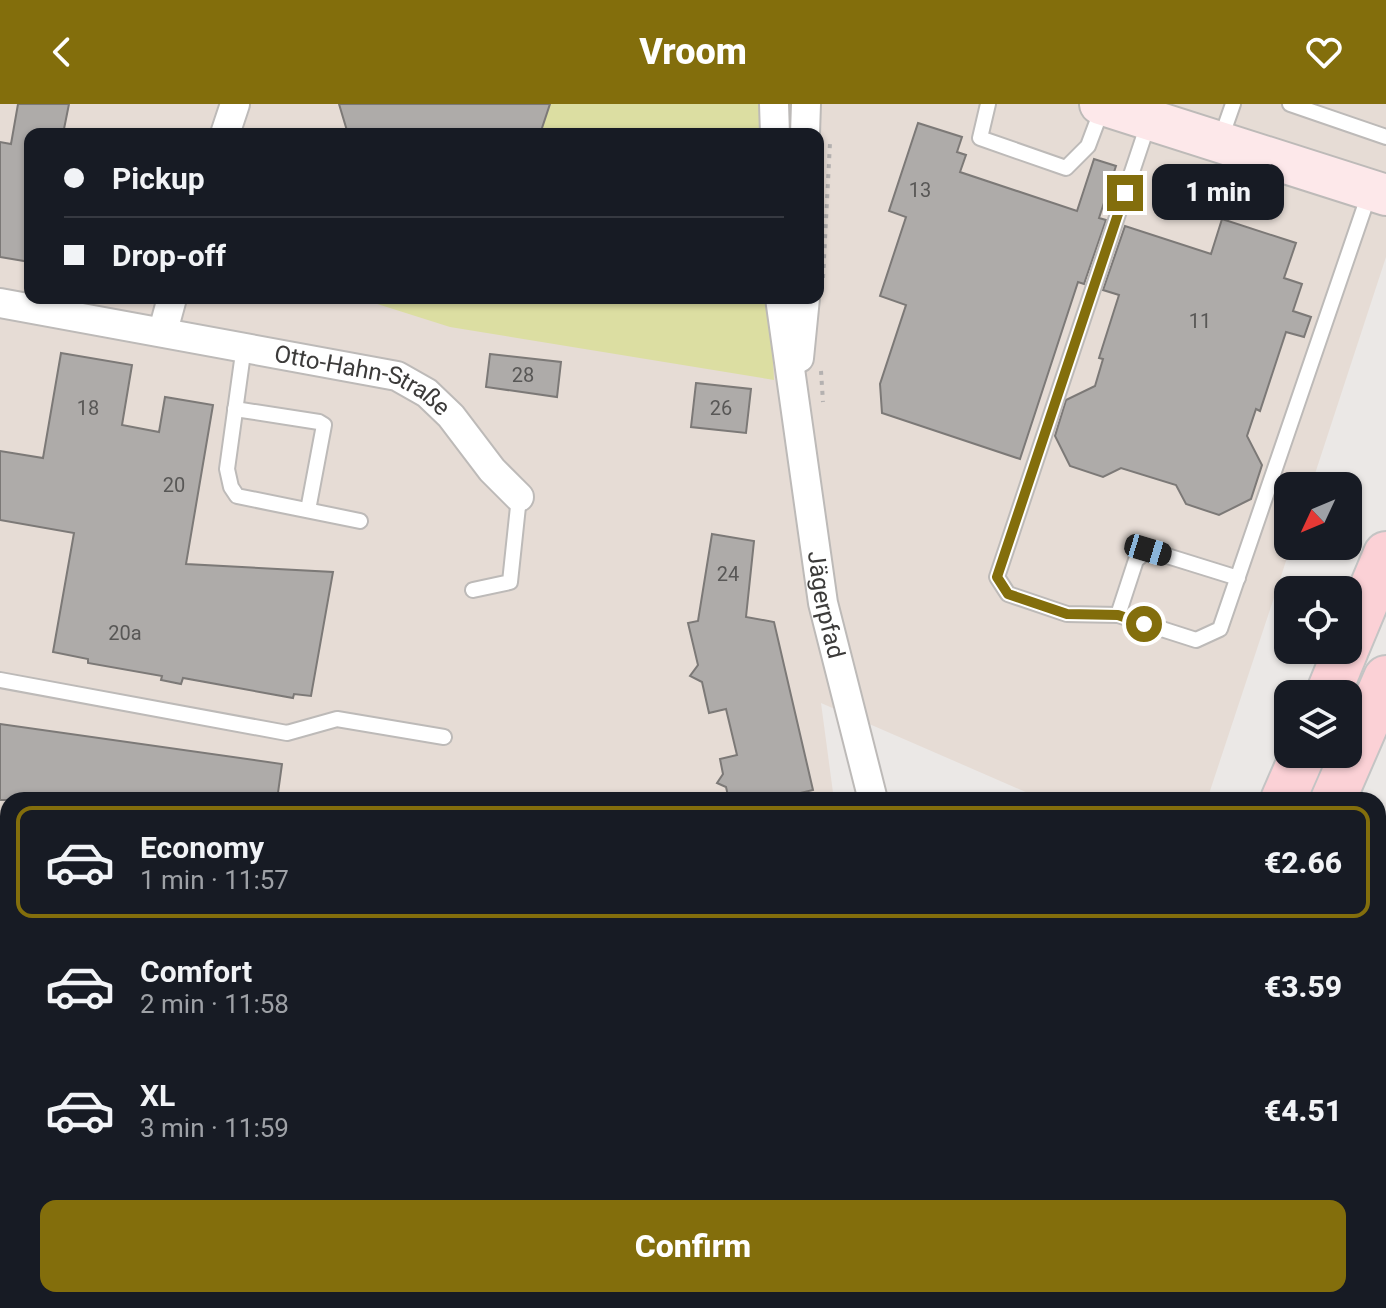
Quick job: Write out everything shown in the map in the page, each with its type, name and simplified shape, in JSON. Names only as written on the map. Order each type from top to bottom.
[{"type":"main road","points":[[1102,104],[1378,192]]},
{"type":"main road","points":[[1362,612],[1386,554]]},
{"type":"main road","points":[[1336,792],[1386,678]]},
{"type":"main road","points":[[1286,792],[1297,768]]},
{"type":"street","points":[[227,128],[235,104]]},
{"type":"street","points":[[774,104],[775,128]]},
{"type":"street","points":[[806,104],[816,128]]},
{"type":"street","name":"Otto-Hahn-Straße","points":[[0,303],[397,376],[427,393],[451,416],[492,470],[519,497]]},
{"type":"street","points":[[163,331],[170,304]]},
{"type":"street","points":[[781,304],[795,407]]},
{"type":"street","points":[[795,407],[812,304]]},
{"type":"street","name":"Jägerpfad","points":[[795,407],[823,603],[871,792]]},
{"type":"lane","points":[[988,104],[980,138],[1066,168],[1088,146],[1102,104]]},
{"type":"lane","points":[[1220,142],[1233,104]]},
{"type":"lane","points":[[1290,104],[1386,137]]},
{"type":"lane","points":[[1149,119],[997,577],[1008,594],[1067,614],[1118,615],[1196,640],[1220,629],[1378,192]]},
{"type":"lane","points":[[244,346],[227,469],[231,487],[237,496],[360,521]]},
{"type":"lane","points":[[235,409],[324,425],[308,510]]},
{"type":"lane","points":[[473,590],[510,582],[519,497]]},
{"type":"lane","points":[[1118,615],[1136,560],[1148,550],[1238,578]]},
{"type":"lane","points":[[0,680],[287,733],[337,719],[444,737]]},
{"type":"path","points":[[821,368],[824,410]]},
{"type":"shaded area","points":[[0,104],[1386,104],[1386,257],[1316,472],[1274,472],[1274,560],[1286,560],[1281,576],[1274,576],[1274,597],[1210,792],[1026,792],[821,703],[833,792],[0,792]]},
{"type":"green space","points":[[550,104],[768,104],[768,128],[542,128]]},
{"type":"green space","points":[[377,304],[770,304],[774,380],[450,327]]},
{"type":"building","points":[[18,104],[69,104],[64,128],[24,128],[24,261],[0,257],[0,142],[11,144]]},
{"type":"building","points":[[339,104],[550,104],[542,128],[346,128]]},
{"type":"building","points":[[918,123],[962,137],[957,152],[966,155],[960,172],[1077,211],[1094,159],[1116,166],[1099,218],[1106,220],[1084,284],[1078,282],[1020,459],[882,413],[880,384],[906,305],[880,296],[906,217],[889,211]]},
{"type":"building","points":[[1222,219],[1296,243],[1284,278],[1302,284],[1293,311],[1311,317],[1304,337],[1286,332],[1260,411],[1256,409],[1247,436],[1262,465],[1251,499],[1219,515],[1186,504],[1176,485],[1121,468],[1103,477],[1070,466],[1055,436],[1066,400],[1095,386],[1103,359],[1099,358],[1119,295],[1103,290],[1125,226],[1211,254]]},
{"type":"building","points":[[61,353],[132,365],[122,425],[159,432],[165,397],[213,405],[186,564],[333,572],[311,696],[294,694],[293,698],[183,678],[181,684],[161,680],[162,676],[88,663],[88,659],[53,652],[74,533],[0,520],[0,451],[43,458]]},
{"type":"building","points":[[490,354],[561,362],[557,397],[486,387]]},
{"type":"building","points":[[696,383],[751,389],[746,433],[691,427]]},
{"type":"building","points":[[712,534],[754,541],[746,617],[774,622],[813,790],[727,792],[726,787],[717,783],[723,774],[720,759],[737,755],[726,709],[709,713],[702,682],[690,676],[698,665],[688,623],[698,621]]},
{"type":"building","points":[[0,724],[282,764],[278,792],[0,792]]},
{"type":"route","points":[[1125,193],[997,577],[1008,594],[1067,614],[1118,615],[1144,624]]}]
